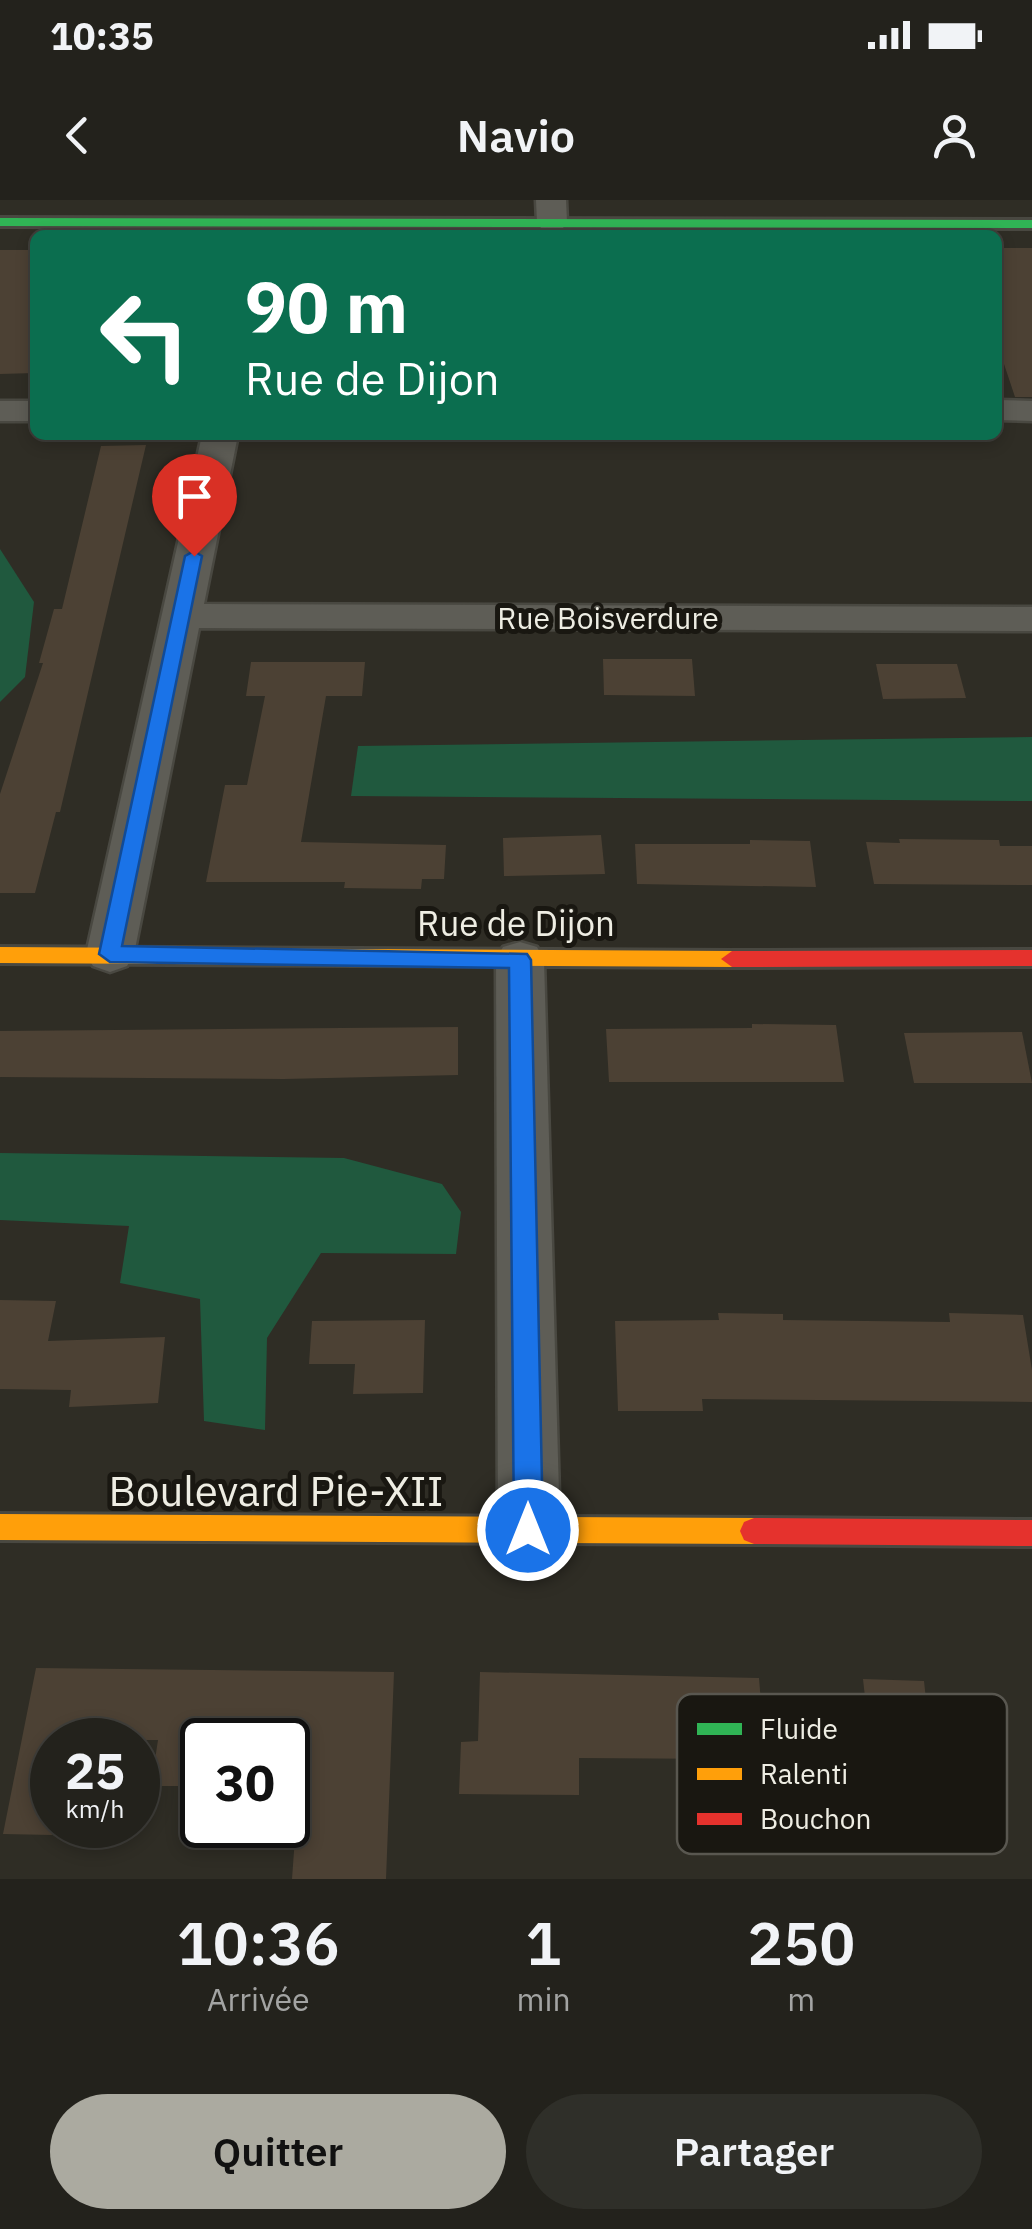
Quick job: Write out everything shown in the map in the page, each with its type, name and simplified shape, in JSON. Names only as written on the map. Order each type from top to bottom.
[{"type":"street","points":[[0,222],[552,211],[904,230],[1032,224]]},
{"type":"street","points":[[1002,410],[1032,410]]},
{"type":"street","points":[[0,411],[30,411]]},
{"type":"street","points":[[110,954],[219,440]]},
{"type":"street","name":"Rue Boisverdure","points":[[183,616],[1032,619]]},
{"type":"street","name":"Rue de Dijon","points":[[0,955],[520,960],[1032,958]]},
{"type":"street","points":[[520,960],[528,1530]]},
{"type":"street","name":"Boulevard Pie-XII","points":[[0,1527],[1032,1533]]},
{"type":"green space","points":[[0,549],[34,602],[25,677],[0,702]]},
{"type":"green space","points":[[1032,737],[1032,801],[351,796],[358,746]]},
{"type":"green space","points":[[0,1153],[344,1158],[442,1184],[461,1212],[456,1254],[321,1253],[267,1338],[265,1430],[204,1421],[200,1299],[120,1283],[129,1226],[0,1220]]},
{"type":"building","points":[[1002,248],[1032,248],[1032,397],[1015,397],[1002,358]]},
{"type":"building","points":[[0,250],[30,250],[30,373],[0,374]]},
{"type":"building","points":[[146,445],[60,812],[56,812],[35,893],[0,893],[0,794],[43,663],[39,663],[54,609],[62,609],[101,446]]},
{"type":"building","points":[[603,659],[692,659],[695,696],[604,695]]},
{"type":"building","points":[[251,662],[365,662],[362,696],[326,696],[301,842],[446,845],[444,879],[422,879],[421,889],[344,888],[345,882],[206,882],[225,785],[247,785],[265,696],[246,696]]},
{"type":"building","points":[[876,664],[957,664],[966,698],[883,699]]},
{"type":"building","points":[[601,835],[605,874],[504,876],[503,838]]},
{"type":"building","points":[[899,839],[999,840],[1000,846],[1032,846],[1032,885],[874,884],[866,842],[900,843]]},
{"type":"building","points":[[750,840],[810,841],[816,887],[637,884],[635,844],[750,844]]},
{"type":"building","points":[[752,1024],[836,1025],[844,1082],[609,1082],[606,1029],[752,1028]]},
{"type":"building","points":[[458,1027],[458,1075],[284,1079],[0,1077],[0,1031]]},
{"type":"building","points":[[1022,1032],[1032,1083],[914,1083],[904,1033]]},
{"type":"building","points":[[0,1300],[56,1301],[48,1341],[165,1337],[158,1403],[69,1407],[71,1390],[0,1389]]},
{"type":"building","points":[[718,1313],[783,1314],[783,1320],[950,1322],[949,1313],[1023,1315],[1032,1370],[1032,1402],[702,1399],[703,1411],[618,1411],[615,1321],[719,1320]]},
{"type":"building","points":[[425,1320],[423,1393],[353,1394],[355,1364],[309,1364],[312,1321]]},
{"type":"building","points":[[36,1668],[394,1672],[386,1879],[292,1879],[294,1848],[310,1848],[310,1718],[180,1718],[180,1786],[160,1786],[160,1718],[30,1718],[30,1835],[3,1834]]},
{"type":"building","points":[[480,1672],[759,1678],[760,1694],[677,1694],[677,1759],[579,1758],[579,1795],[459,1794],[461,1742],[478,1741]]},
{"type":"building","points":[[863,1679],[924,1681],[925,1694],[865,1694]]},
{"type":"traffic: fast","points":[[0,222],[1032,224]]},
{"type":"traffic: slow","points":[[0,955],[732,959]]},
{"type":"traffic: slow","points":[[0,1527],[754,1531]]},
{"type":"traffic: jam","points":[[732,959],[1032,958]]},
{"type":"traffic: jam","points":[[754,1531],[1032,1533]]},
{"type":"route","points":[[194,556],[110,954],[520,960],[528,1530]]}]
